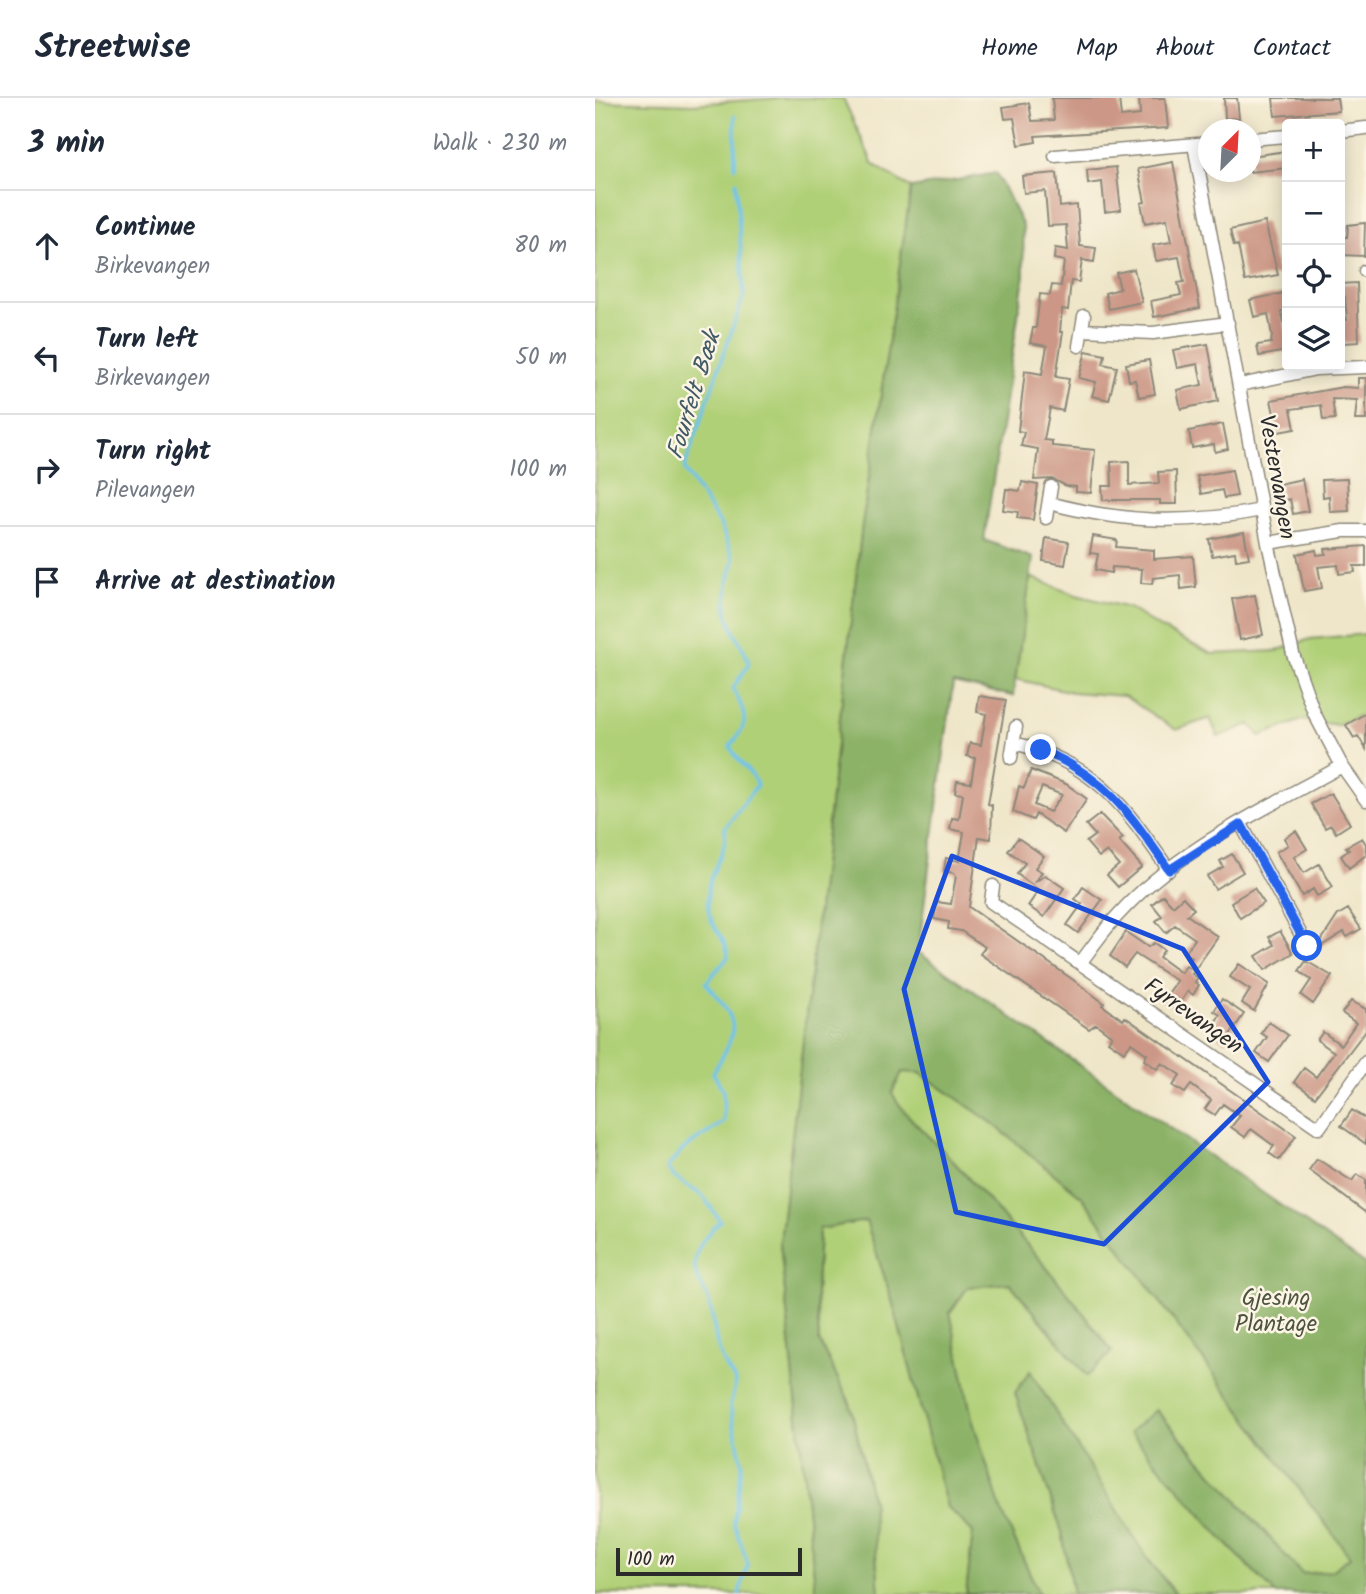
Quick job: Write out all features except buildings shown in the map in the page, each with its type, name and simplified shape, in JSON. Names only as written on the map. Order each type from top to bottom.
[{"type":"street","points":[[1345,130],[1366,128]]},
{"type":"street","points":[[1261,138],[1282,136]]},
{"type":"street","points":[[1055,156],[1198,144]]},
{"type":"street","name":"Vestervangen","points":[[1194,145],[1268,543],[1293,654],[1314,713],[1342,765],[1366,800]]},
{"type":"street","points":[[1079,346],[1084,316]]},
{"type":"street","points":[[1082,330],[1153,333],[1228,323]]},
{"type":"street","points":[[1240,385],[1316,369],[1366,367]]},
{"type":"street","points":[[1046,517],[1051,487]]},
{"type":"street","points":[[1049,503],[1090,514],[1155,521],[1219,518],[1262,510]]},
{"type":"street","points":[[1268,543],[1343,531],[1366,531]]},
{"type":"street","points":[[1011,758],[1016,727]]},
{"type":"street","points":[[1014,743],[1050,753],[1092,776],[1132,817],[1169,870]]},
{"type":"street","points":[[1081,962],[1118,914],[1169,870],[1342,765]]},
{"type":"street","points":[[1241,824],[1307,946]]},
{"type":"street","name":"Fyrrevangen","points":[[993,886],[991,902],[1318,1128],[1366,1062]]},
{"type":"highlighted area","points":[[952,856],[1183,949],[1268,1082],[1104,1244],[956,1212],[904,989]]},
{"type":"green space","points":[[779,98],[843,98],[873,164],[911,188],[862,525],[780,1243],[816,1594],[595,1594],[595,101],[693,104]]},
{"type":"green space","name":"Gjesing Plantage","points":[[996,173],[1023,226],[1024,277],[984,540],[1033,558],[1013,696],[953,683],[918,952],[1366,1265],[1366,1594],[1276,1594],[1224,1541],[1130,1432],[1156,1410],[1302,1574],[1331,1571],[1350,1557],[1082,1197],[991,1122],[920,1073],[902,1072],[892,1093],[898,1103],[1035,1254],[1112,1352],[1087,1376],[1010,1283],[968,1287],[950,1312],[972,1419],[1001,1510],[1039,1594],[966,1594],[973,1532],[947,1507],[892,1300],[866,1221],[819,1229],[816,1292],[819,1341],[850,1403],[872,1501],[879,1594],[816,1594],[780,1243],[862,525],[911,188]]},
{"type":"green space","points":[[1030,577],[1076,595],[1129,608],[1160,628],[1212,654],[1276,651],[1310,639],[1366,634],[1366,713],[1338,725],[1302,720],[1260,736],[1250,724],[1218,737],[1210,718],[1176,730],[1124,696],[1072,692],[1015,679]]},
{"type":"green space","points":[[902,1072],[920,1073],[991,1122],[1082,1197],[1350,1557],[1331,1571],[1302,1574],[1156,1410],[1131,1432],[1224,1541],[1276,1594],[1176,1594],[1015,1393],[1062,1532],[1073,1594],[1039,1594],[1001,1510],[972,1419],[950,1313],[968,1287],[1010,1283],[1087,1376],[1112,1351],[1035,1254],[898,1103],[891,1093]]},
{"type":"green space","points":[[866,1220],[892,1300],[947,1507],[973,1532],[966,1594],[879,1594],[872,1501],[850,1403],[819,1341],[816,1292],[819,1229]]},
{"type":"green space","points":[[1030,1371],[1148,1560],[1176,1594],[1073,1594],[1062,1532],[1015,1393]]},
{"type":"waterway","points":[[735,116],[735,167]]},
{"type":"waterway","name":"Fourfelt Bæk","points":[[736,182],[744,295],[684,469],[720,524],[734,560],[727,591],[728,615],[749,664],[733,688],[743,712],[744,724],[730,746],[757,785],[725,828],[723,848],[709,883],[709,914],[725,944],[728,957],[706,983],[726,1008],[732,1026],[728,1046],[713,1073],[723,1090],[724,1122],[682,1150],[667,1168],[674,1177],[703,1196],[720,1221],[700,1245],[695,1268],[709,1302],[719,1351],[736,1382],[730,1406],[742,1464],[734,1523],[748,1564],[739,1594]]},
{"type":"route","points":[[1041,750],[1068,761],[1092,776],[1114,795],[1169,870],[1204,845],[1241,824],[1307,946]]}]
